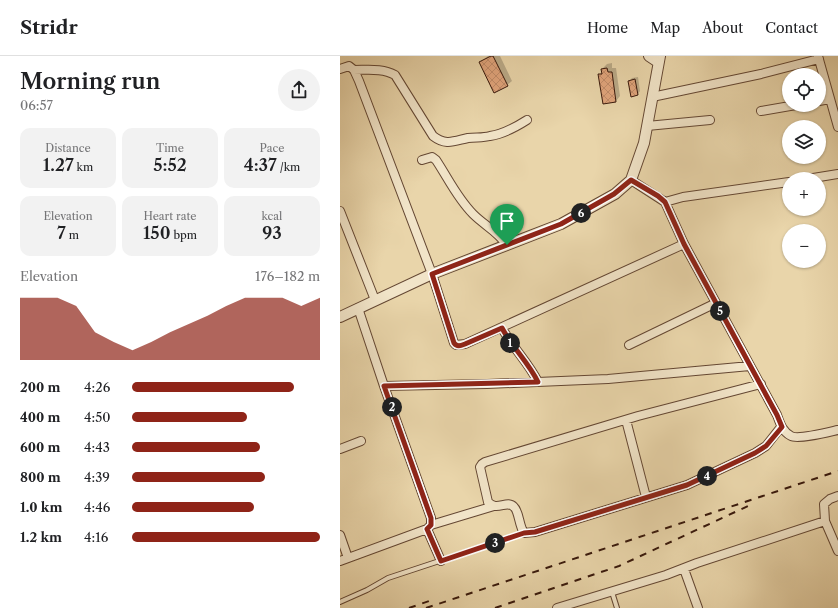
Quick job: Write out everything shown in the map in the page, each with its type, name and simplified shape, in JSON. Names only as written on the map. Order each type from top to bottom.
[{"type":"street","points":[[340,316],[432,274],[561,224],[614,194],[631,180],[644,143],[659,59],[649,56]]},
{"type":"street","points":[[652,97],[819,58],[838,127]]},
{"type":"street","points":[[340,69],[350,66],[354,70],[359,81],[432,274],[454,343],[456,345],[459,346],[465,344],[502,328],[684,244]]},
{"type":"street","points":[[354,70],[378,70],[395,75],[433,136],[439,141],[450,142],[491,136],[510,131],[527,120]]},
{"type":"street","points":[[826,100],[830,99]]},
{"type":"street","points":[[760,111],[782,107]]},
{"type":"street","points":[[647,126],[710,120]]},
{"type":"street","points":[[422,160],[432,158],[436,160],[457,195],[473,214],[495,231],[507,245]]},
{"type":"street","points":[[826,176],[838,174]]},
{"type":"street","points":[[631,180],[658,196],[665,202],[684,244],[761,384],[782,427],[792,437],[838,430]]},
{"type":"street","points":[[665,202],[782,183]]},
{"type":"street","points":[[340,211],[375,300]]},
{"type":"street","points":[[629,345],[716,303]]},
{"type":"street","points":[[358,308],[431,518],[429,527],[441,561]]},
{"type":"street","points":[[502,328],[514,348],[528,364],[538,382]]},
{"type":"street","points":[[384,386],[608,379],[750,366]]},
{"type":"street","points":[[494,506],[488,502],[480,467],[482,464],[626,420],[761,384]]},
{"type":"street","points":[[626,420],[646,497]]},
{"type":"street","points":[[340,535],[344,560],[429,527],[494,506],[508,504],[513,505],[516,508],[519,523],[524,533],[535,532],[687,485],[755,453],[766,446],[782,427]]},
{"type":"street","points":[[340,449],[361,441]]},
{"type":"street","points":[[838,496],[830,499],[824,504],[825,522],[838,551]]},
{"type":"street","points":[[557,608],[666,576],[684,568],[825,522]]},
{"type":"street","points":[[684,568],[698,608]]},
{"type":"lane","points":[[340,602],[367,590],[388,578],[524,533]]},
{"type":"lane","points":[[612,592],[617,608]]},
{"type":"building","points":[[493,56],[508,86],[494,93],[479,62]]},
{"type":"building","points":[[607,68],[608,72],[612,72],[616,102],[603,104],[598,74],[602,74],[601,69]]},
{"type":"building","points":[[635,79],[638,95],[631,97],[628,81]]},
{"type":"railway","points":[[426,608],[838,471]]},
{"type":"railway","points":[[495,608],[619,566],[748,506]]},
{"type":"railway","points":[[409,608],[432,600]]},
{"type":"route","points":[[631,180],[658,196],[665,202],[684,244],[761,384],[782,427],[766,446],[755,453],[687,485],[529,534],[524,533],[441,561],[427,529],[431,525],[431,518],[384,386],[538,382],[528,364],[508,340],[502,328],[459,346],[454,343],[432,274],[507,245],[561,224],[614,194],[631,180]]}]
